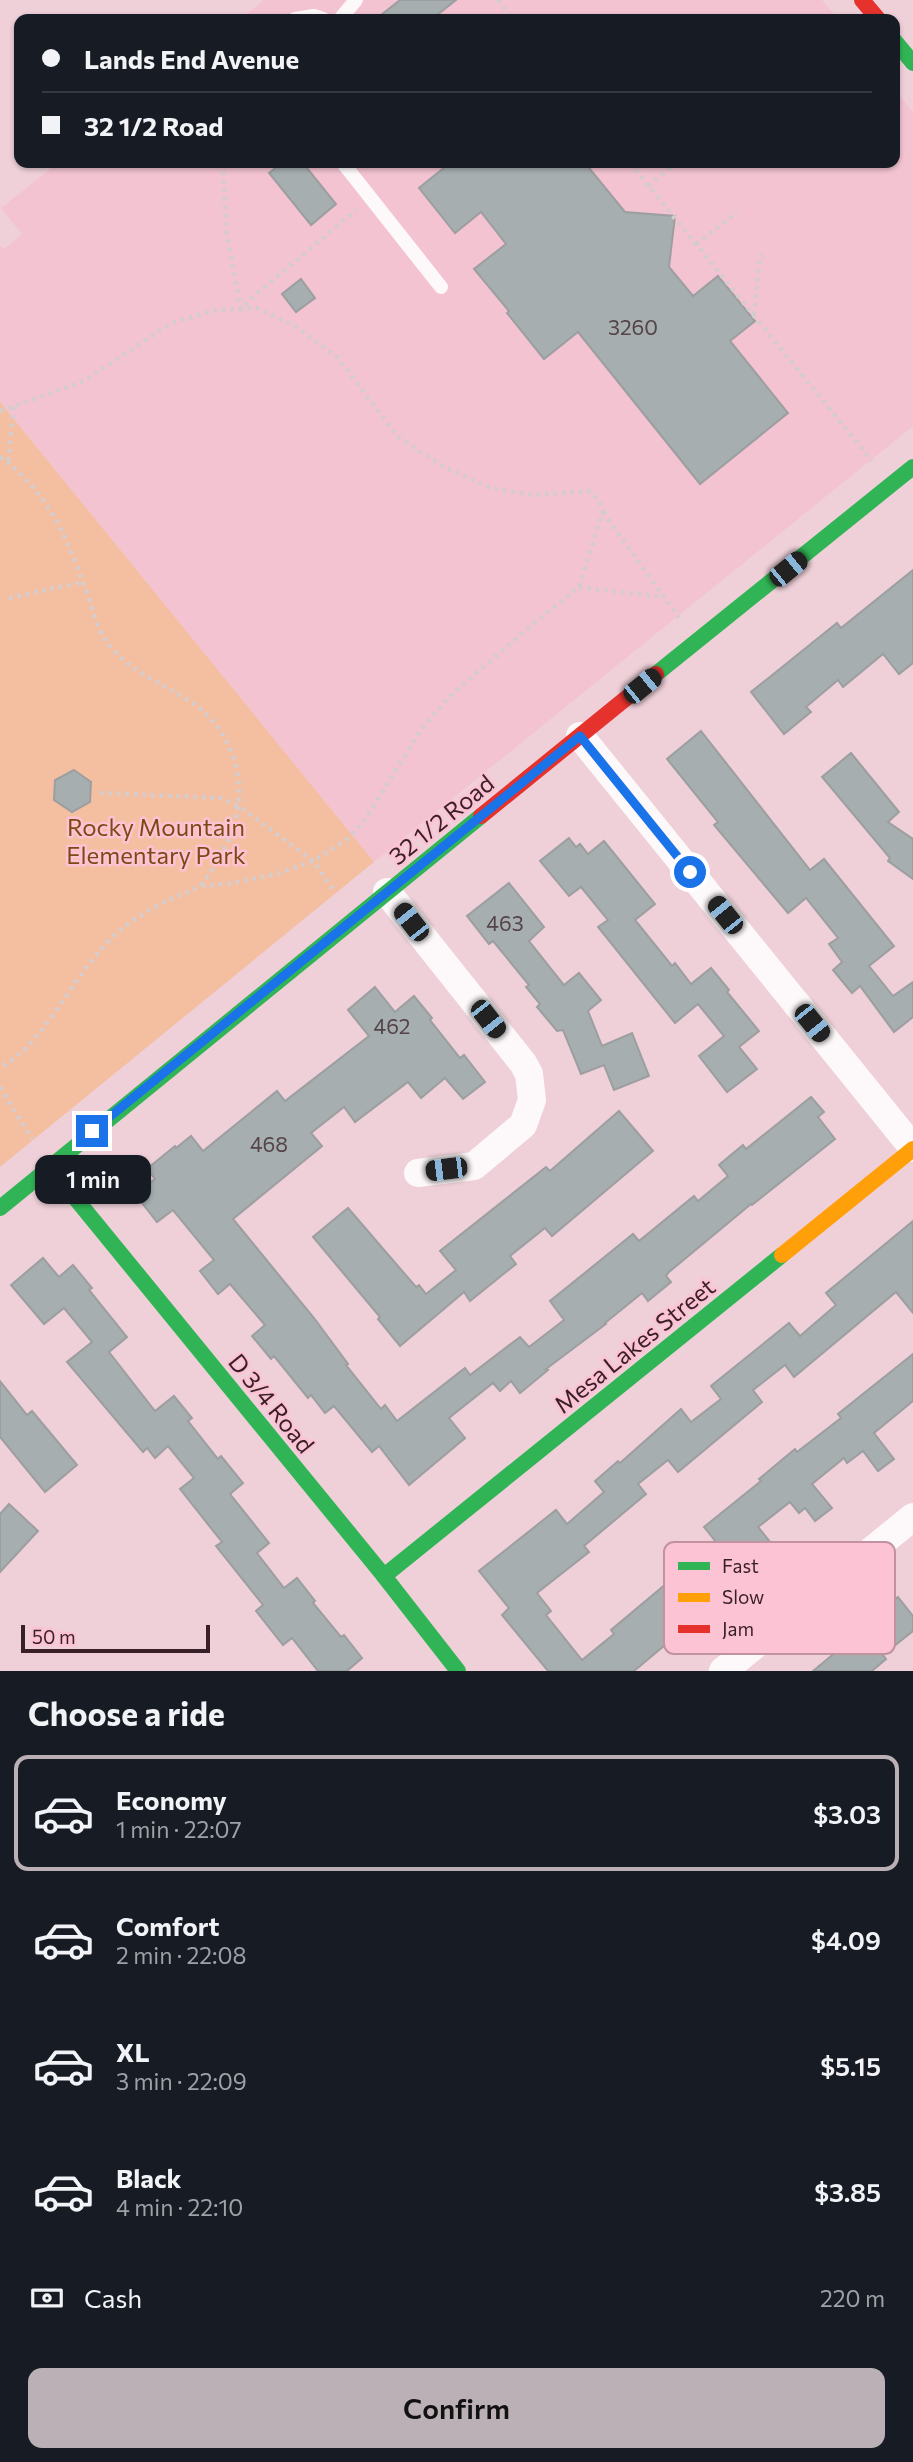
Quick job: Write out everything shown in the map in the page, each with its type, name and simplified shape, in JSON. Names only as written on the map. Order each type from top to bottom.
[{"type":"street","points":[[862,0],[874,14]]},
{"type":"street","points":[[900,47],[913,63]]},
{"type":"street","name":"32 1/2 Road","points":[[0,1208],[913,467]]},
{"type":"street","points":[[580,736],[913,1148]]},
{"type":"street","points":[[387,892],[523,1063],[532,1087],[533,1100],[523,1125],[474,1166],[418,1172]]},
{"type":"street","name":"Mesa Lakes Street","points":[[384,1576],[913,1148]]},
{"type":"street","name":"D 3/4 Road","points":[[49,1166],[384,1576],[458,1671]]},
{"type":"street","points":[[882,1542],[913,1517]]},
{"type":"street","points":[[723,1671],[744,1654]]},
{"type":"lane","points":[[344,14],[356,0]]},
{"type":"lane","points":[[347,168],[441,287]]},
{"type":"path","points":[[498,0],[509,14]]},
{"type":"path","points":[[223,168],[226,230],[241,309]]},
{"type":"path","points":[[634,168],[873,462]]},
{"type":"path","points":[[648,186],[670,168]]},
{"type":"path","points":[[241,309],[370,198]]},
{"type":"path","points":[[696,244],[737,212]]},
{"type":"path","points":[[754,315],[760,258],[764,255]]},
{"type":"path","points":[[0,411],[84,381],[172,323],[216,310],[257,308],[295,326],[338,358],[398,437],[444,467],[491,488],[532,495],[589,491],[598,499],[603,511],[679,618]]},
{"type":"path","points":[[8,461],[14,407]]},
{"type":"path","points":[[0,457],[8,461],[39,494],[62,528],[104,638],[124,659],[200,706],[220,730],[235,762],[240,807],[228,844],[200,886]]},
{"type":"path","points":[[0,1068],[23,1051],[41,1031],[81,973],[109,941],[137,919],[167,900],[200,886],[227,884],[277,874],[313,861],[346,841],[364,821],[420,731],[450,696],[534,622],[579,587],[603,511]]},
{"type":"path","points":[[9,597],[83,582]]},
{"type":"path","points":[[579,587],[664,597]]},
{"type":"path","points":[[100,793],[221,798],[240,807],[313,861],[336,894]]},
{"type":"path","points":[[0,1087],[32,1139]]},
{"type":"shaded area","points":[[264,0],[822,0],[834,14],[246,14]]},
{"type":"shaded area","points":[[900,96],[913,112],[913,426],[374,862],[0,402],[0,245],[4,249],[22,234],[1,208],[52,168],[900,168]]},
{"type":"green space","name":"Rocky Mountain Elementary Park","points":[[0,402],[374,862],[0,1167]]},
{"type":"building","points":[[400,0],[456,0],[438,14],[382,14]]},
{"type":"building","points":[[276,168],[307,168],[336,204],[311,225],[269,173]]},
{"type":"building","points":[[444,168],[589,168],[625,212],[675,216],[669,267],[693,296],[718,276],[755,321],[730,341],[788,413],[700,484],[578,332],[544,359],[474,269],[506,244],[481,212],[455,233],[419,188]]},
{"type":"building","points":[[301,279],[315,298],[296,312],[282,294]]},
{"type":"building","points":[[913,570],[913,663],[899,674],[883,654],[843,687],[838,680],[806,707],[811,712],[784,734],[751,692],[837,623],[841,628]]},
{"type":"building","points":[[701,731],[810,870],[824,859],[894,946],[869,966],[893,996],[913,982],[913,1017],[894,1032],[860,986],[852,993],[833,970],[842,962],[829,944],[838,938],[806,898],[788,913],[714,825],[718,822],[667,759]]},
{"type":"building","points":[[851,753],[899,812],[888,822],[913,839],[913,879],[888,861],[890,858],[822,777]]},
{"type":"building","points":[[74,770],[91,782],[90,802],[72,812],[54,800],[55,780]]},
{"type":"building","points":[[569,838],[576,847],[580,844],[588,854],[604,841],[655,904],[635,920],[672,966],[675,963],[691,984],[711,968],[759,1031],[739,1047],[757,1069],[727,1092],[699,1056],[724,1036],[698,1004],[675,1023],[598,927],[608,920],[581,887],[569,896],[540,861]]},
{"type":"building","points":[[509,883],[544,927],[529,941],[564,985],[579,973],[601,1000],[588,1011],[602,1046],[632,1033],[649,1076],[614,1090],[604,1065],[581,1074],[563,1030],[557,1031],[537,1007],[540,1004],[526,987],[529,985],[493,941],[489,944],[467,916]]},
{"type":"building","points":[[375,987],[395,1012],[414,996],[460,1058],[464,1055],[485,1082],[463,1099],[445,1078],[421,1098],[408,1082],[355,1122],[344,1107],[311,1133],[322,1146],[233,1219],[314,1318],[381,1409],[385,1405],[397,1421],[465,1368],[470,1375],[520,1337],[529,1347],[564,1320],[550,1301],[633,1234],[639,1241],[694,1196],[698,1201],[728,1176],[719,1165],[743,1145],[746,1149],[811,1097],[824,1112],[818,1117],[835,1139],[669,1272],[666,1276],[671,1282],[648,1301],[642,1293],[520,1393],[511,1381],[500,1391],[493,1383],[449,1418],[465,1438],[409,1485],[379,1446],[372,1452],[334,1406],[325,1413],[311,1395],[308,1398],[274,1356],[271,1359],[252,1336],[265,1325],[230,1284],[218,1294],[200,1271],[214,1260],[173,1210],[157,1222],[135,1194],[155,1179],[147,1169],[175,1146],[176,1148],[191,1136],[203,1151],[277,1091],[285,1101],[369,1036],[348,1010]]},
{"type":"building","points":[[619,1111],[653,1151],[552,1236],[545,1228],[510,1256],[516,1264],[470,1301],[464,1292],[400,1346],[378,1319],[380,1317],[313,1237],[348,1208],[416,1287],[419,1285],[426,1294],[456,1270],[440,1251],[546,1167],[550,1171]]},
{"type":"building","points":[[913,1221],[913,1313],[896,1292],[794,1377],[785,1365],[753,1390],[762,1402],[678,1472],[668,1460],[638,1484],[646,1494],[584,1546],[589,1552],[537,1593],[551,1611],[546,1615],[582,1660],[614,1634],[611,1630],[664,1586],[664,1646],[634,1671],[548,1671],[502,1615],[509,1608],[479,1571],[556,1510],[567,1524],[604,1492],[595,1481],[618,1461],[620,1463],[681,1409],[691,1422],[721,1399],[711,1386],[789,1323],[800,1336],[836,1305],[826,1293]]},
{"type":"building","points":[[43,1258],[59,1277],[73,1265],[92,1288],[89,1290],[127,1337],[109,1352],[155,1411],[174,1396],[192,1418],[188,1421],[218,1459],[221,1456],[243,1483],[230,1494],[269,1543],[257,1553],[284,1588],[297,1578],[315,1601],[313,1603],[362,1658],[347,1671],[318,1671],[292,1638],[283,1645],[256,1611],[263,1605],[216,1546],[222,1542],[180,1489],[194,1478],[168,1446],[155,1458],[147,1448],[143,1452],[67,1362],[92,1342],[64,1308],[44,1324],[11,1285]]},
{"type":"building","points":[[913,1354],[913,1401],[874,1433],[894,1459],[878,1471],[863,1451],[847,1463],[844,1458],[812,1484],[832,1508],[815,1521],[805,1508],[799,1513],[790,1502],[758,1527],[770,1542],[716,1542],[704,1527],[761,1481],[759,1479],[795,1449],[797,1452],[841,1418],[838,1414]]},
{"type":"building","points":[[0,1381],[27,1415],[32,1411],[77,1465],[45,1492],[0,1437]]},
{"type":"building","points":[[9,1504],[38,1531],[0,1572],[0,1514]]},
{"type":"building","points":[[898,1597],[913,1616],[913,1631],[895,1645],[895,1599]]},
{"type":"building","points":[[834,1654],[884,1654],[886,1659],[872,1671],[813,1671]]},
{"type":"traffic: fast","points":[[900,47],[913,63]]},
{"type":"traffic: fast","points":[[656,674],[913,467]]},
{"type":"traffic: fast","points":[[0,1208],[481,816]]},
{"type":"traffic: fast","points":[[49,1166],[384,1576],[458,1671]]},
{"type":"traffic: fast","points":[[384,1576],[782,1255]]},
{"type":"traffic: slow","points":[[782,1255],[913,1149]]},
{"type":"traffic: jam","points":[[862,0],[874,14]]},
{"type":"traffic: jam","points":[[481,816],[656,674]]},
{"type":"route","points":[[92,1131],[580,736],[690,872]]}]
